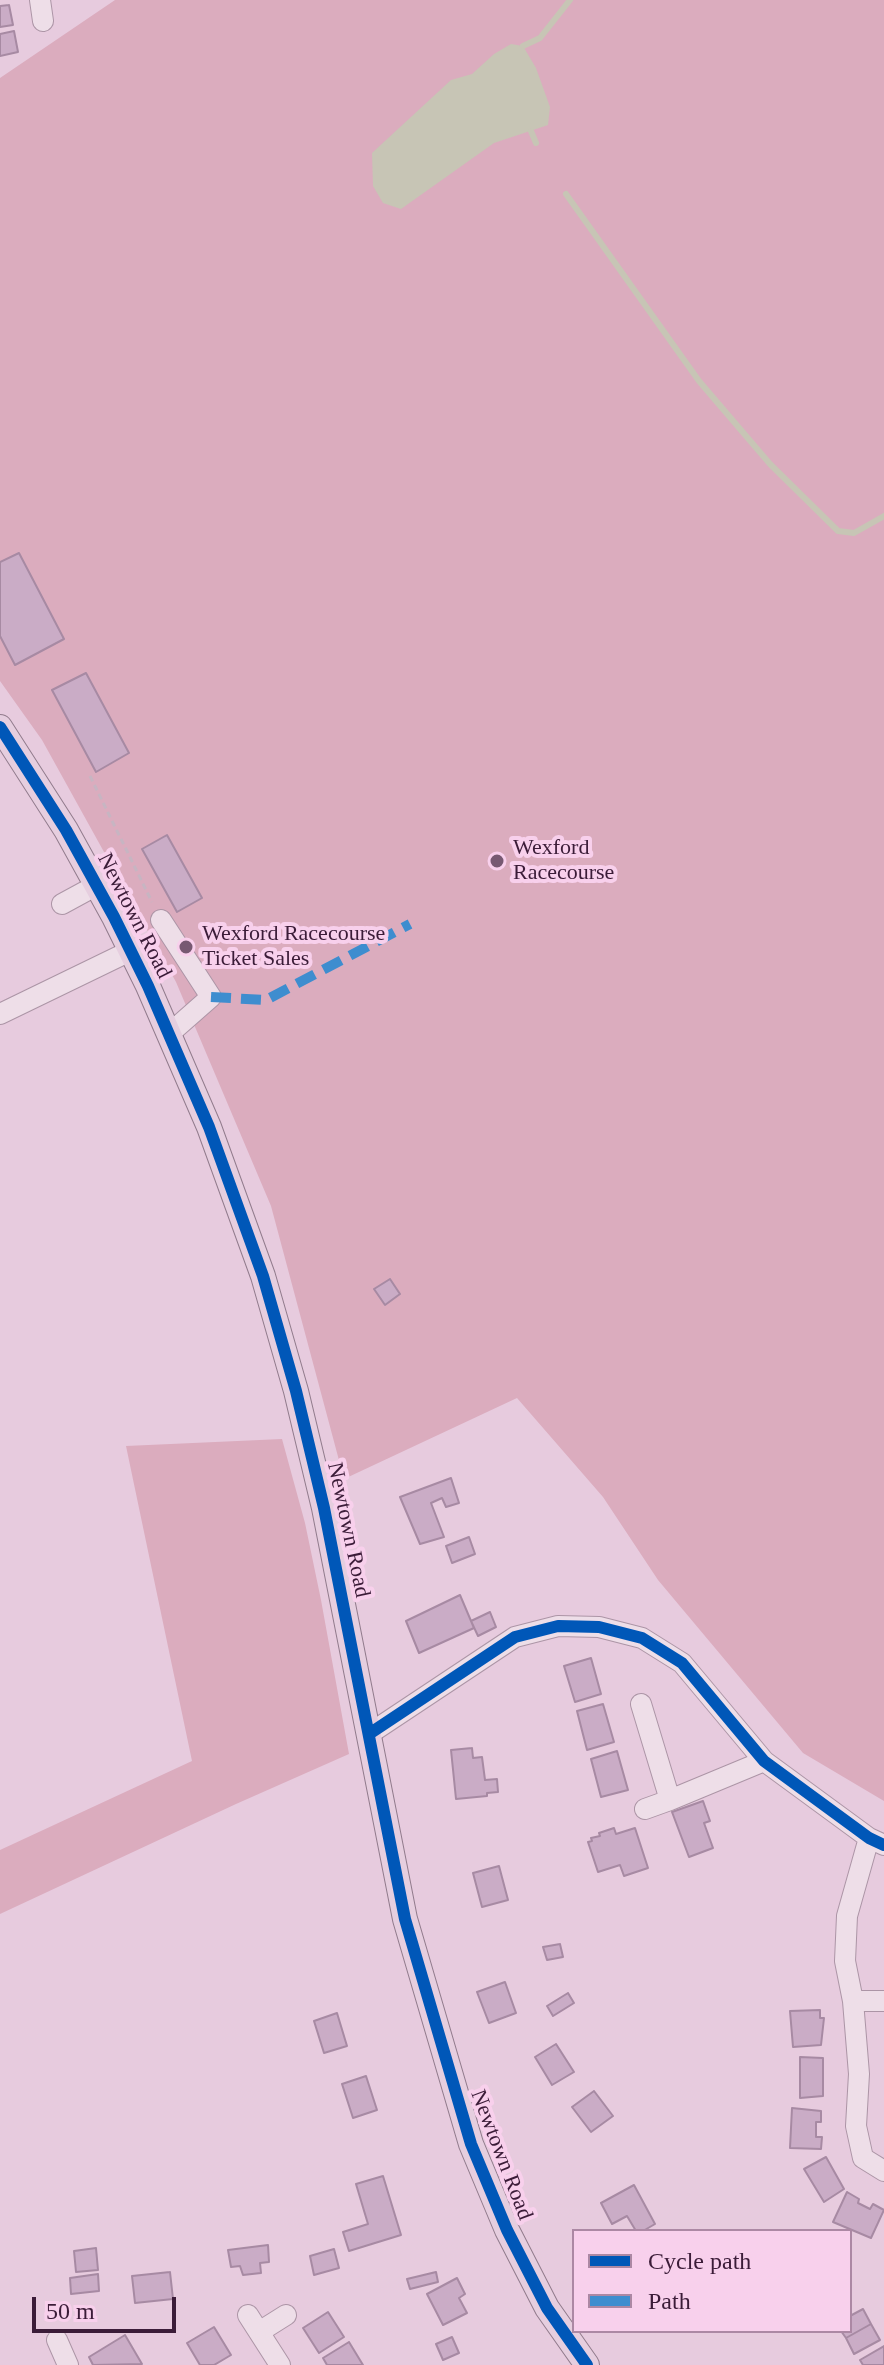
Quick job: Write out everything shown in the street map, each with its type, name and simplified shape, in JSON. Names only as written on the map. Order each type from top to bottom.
[{"type":"main road","name":"Newtown Road","points":[[0,727],[66,830],[130,951],[209,1127],[263,1276],[296,1391],[324,1508],[405,1919],[471,2144],[507,2230],[547,2308],[587,2365]]},
{"type":"street","points":[[40,0],[43,21]]},
{"type":"street","points":[[62,904],[97,885]]},
{"type":"street","points":[[161,920],[211,997],[169,1034]]},
{"type":"street","points":[[0,1014],[130,951]]},
{"type":"street","points":[[369,1734],[515,1637],[558,1626],[599,1627],[642,1638],[682,1663],[764,1761],[877,1842],[847,1916],[845,1961],[853,2001],[859,2074],[856,2126],[863,2158],[884,2171]]},
{"type":"street","points":[[641,1704],[670,1800]]},
{"type":"street","points":[[645,1809],[764,1761]]},
{"type":"street","points":[[853,2001],[884,2001]]},
{"type":"street","points":[[280,2365],[254,2324],[286,2315]]},
{"type":"street","points":[[57,2340],[68,2365]]},
{"type":"path","points":[[90,776],[161,920]]},
{"type":"shaded area","name":"Wexford Racecourse","points":[[115,0],[884,0],[884,1801],[803,1753],[658,1580],[603,1497],[517,1398],[344,1479],[271,1206],[176,982],[42,740],[0,681],[0,78]]},
{"type":"shaded area","points":[[511,44],[523,46],[536,68],[550,107],[548,125],[494,143],[401,209],[383,203],[373,186],[372,153],[451,80],[472,74],[494,54]]},
{"type":"shaded area","points":[[282,1439],[305,1523],[349,1754],[0,1914],[0,1850],[192,1761],[126,1446]]},
{"type":"building","points":[[9,5],[13,25],[0,27],[0,6]]},
{"type":"building","points":[[14,31],[18,52],[0,56],[0,34]]},
{"type":"building","points":[[19,553],[64,639],[15,665],[0,636],[0,562]]},
{"type":"building","points":[[86,673],[129,753],[96,772],[52,690]]},
{"type":"building","points":[[167,835],[202,898],[177,912],[142,849]]},
{"type":"building","points":[[390,1279],[400,1294],[385,1305],[374,1289]]},
{"type":"building","points":[[451,1478],[459,1503],[446,1507],[442,1498],[431,1503],[444,1537],[420,1544],[400,1497]]},
{"type":"building","points":[[469,1537],[475,1554],[452,1563],[446,1546]]},
{"type":"building","points":[[460,1595],[474,1628],[419,1653],[406,1621]]},
{"type":"building","points":[[490,1612],[496,1627],[478,1636],[471,1621]]},
{"type":"building","points":[[591,1658],[601,1694],[575,1702],[564,1666]]},
{"type":"building","points":[[603,1704],[614,1742],[587,1750],[577,1711]]},
{"type":"building","points":[[472,1748],[473,1758],[482,1757],[485,1780],[497,1779],[498,1792],[456,1799],[451,1750]]},
{"type":"building","points":[[617,1751],[628,1790],[601,1797],[591,1759]]},
{"type":"building","points":[[703,1801],[710,1821],[704,1823],[713,1848],[689,1857],[672,1812]]},
{"type":"building","points":[[614,1828],[616,1834],[635,1828],[648,1868],[624,1876],[620,1865],[598,1872],[588,1842],[600,1836],[599,1833]]},
{"type":"building","points":[[499,1866],[508,1900],[482,1907],[473,1873]]},
{"type":"building","points":[[560,1944],[563,1957],[547,1960],[543,1947]]},
{"type":"building","points":[[505,1982],[516,2013],[489,2023],[477,1992]]},
{"type":"building","points":[[568,1993],[574,2003],[553,2016],[547,2006]]},
{"type":"building","points":[[820,2010],[820,2018],[824,2018],[821,2045],[793,2047],[790,2011]]},
{"type":"building","points":[[337,2013],[347,2046],[324,2053],[314,2021]]},
{"type":"building","points":[[556,2044],[574,2072],[552,2085],[535,2057]]},
{"type":"building","points":[[800,2057],[823,2058],[823,2096],[800,2098]]},
{"type":"building","points":[[366,2076],[377,2110],[353,2118],[342,2084]]},
{"type":"building","points":[[594,2091],[613,2116],[591,2132],[572,2107]]},
{"type":"building","points":[[792,2108],[821,2111],[821,2122],[816,2122],[816,2137],[822,2137],[821,2149],[790,2148]]},
{"type":"building","points":[[826,2157],[844,2189],[824,2202],[804,2169]]},
{"type":"building","points":[[383,2176],[401,2235],[349,2251],[343,2232],[368,2224],[356,2184]]},
{"type":"building","points":[[634,2185],[655,2224],[646,2229],[635,2229],[627,2216],[612,2224],[601,2203]]},
{"type":"building","points":[[847,2192],[870,2209],[873,2204],[884,2210],[871,2238],[833,2222]]},
{"type":"building","points":[[268,2245],[269,2262],[260,2263],[261,2273],[243,2275],[240,2266],[231,2267],[228,2250]]},
{"type":"building","points":[[96,2248],[98,2270],[76,2272],[74,2251]]},
{"type":"building","points":[[334,2249],[339,2268],[314,2275],[310,2256]]},
{"type":"building","points":[[170,2272],[173,2299],[135,2303],[132,2276]]},
{"type":"building","points":[[436,2272],[438,2282],[410,2289],[407,2279]]},
{"type":"building","points":[[98,2274],[99,2291],[71,2294],[70,2278]]},
{"type":"building","points":[[457,2278],[465,2294],[459,2298],[467,2313],[443,2325],[427,2294]]},
{"type":"building","points":[[863,2309],[871,2324],[846,2338],[842,2333],[852,2333],[852,2315]]},
{"type":"building","points":[[328,2312],[344,2337],[319,2353],[303,2328]]},
{"type":"building","points":[[871,2324],[880,2340],[854,2354],[846,2338]]},
{"type":"building","points":[[214,2327],[231,2355],[214,2365],[200,2365],[187,2343]]},
{"type":"building","points":[[125,2335],[142,2364],[93,2365],[89,2357]]},
{"type":"building","points":[[452,2337],[459,2353],[443,2360],[436,2344]]},
{"type":"building","points":[[349,2342],[363,2365],[327,2365],[323,2358]]},
{"type":"building","points":[[884,2346],[884,2365],[863,2365],[860,2360]]},
{"type":"waterway","points":[[523,46],[540,38],[570,0]]},
{"type":"waterway","points":[[531,131],[536,143]]},
{"type":"waterway","points":[[566,194],[699,381],[770,464],[838,531],[854,533],[884,516]]},
{"type":"marked path","points":[[211,997],[266,1000],[410,924]]},
{"type":"cycle path","points":[[0,727],[66,830],[148,986],[209,1127],[263,1276],[296,1391],[324,1508],[405,1919],[471,2144],[507,2230],[547,2308],[587,2365]]},
{"type":"cycle path","points":[[369,1734],[515,1637],[558,1626],[599,1627],[642,1638],[682,1663],[764,1761],[869,1838],[884,1845]]},
{"type":"place","name":"Wexford Racecourse","points":[[497,861]]},
{"type":"place","name":"Wexford Racecourse Ticket Sales","points":[[186,947]]}]
